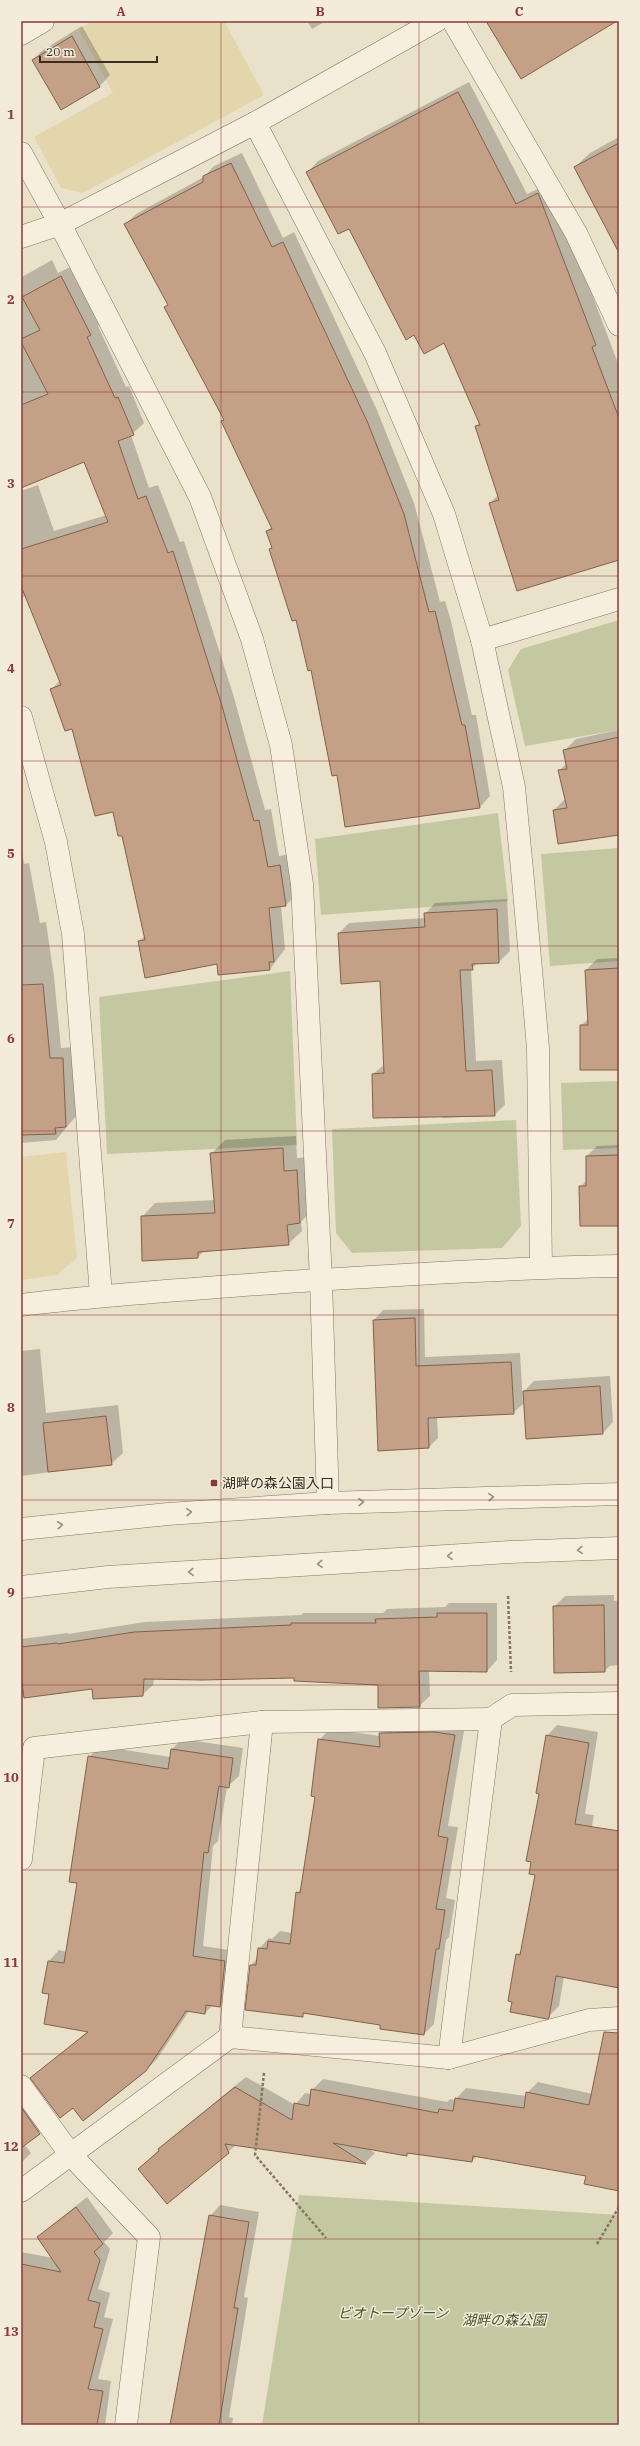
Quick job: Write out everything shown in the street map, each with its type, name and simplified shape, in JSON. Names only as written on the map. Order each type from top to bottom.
[{"type":"street","points":[[21,34],[43,21]]},
{"type":"street","points":[[21,237],[60,224],[255,123],[436,21]]},
{"type":"street","points":[[453,21],[576,233],[619,325]]},
{"type":"street","points":[[255,123],[375,353],[444,514],[482,640],[514,787],[522,872],[538,1048],[541,1267]]},
{"type":"street","points":[[21,153],[60,224],[200,497],[252,638],[281,745],[302,884],[321,1280],[328,1503]]},
{"type":"street","points":[[482,640],[619,600]]},
{"type":"street","points":[[21,717],[56,842],[73,934],[101,1295]]},
{"type":"street","points":[[21,1305],[101,1295],[321,1280],[541,1267],[619,1266]]},
{"type":"street","points":[[21,1529],[168,1514],[328,1503],[619,1494]]},
{"type":"street","points":[[21,1587],[108,1577],[510,1552],[619,1548]]},
{"type":"street","points":[[21,1859],[34,1748],[262,1722],[491,1719],[512,1705],[619,1703]]},
{"type":"street","points":[[449,2058],[491,1719]]},
{"type":"street","points":[[230,2037],[262,1722]]},
{"type":"street","points":[[21,2191],[230,2037],[449,2058],[589,2020],[619,2018]]},
{"type":"street","points":[[21,2086],[70,2154],[149,2237],[126,2425]]},
{"type":"path","points":[[508,1596],[512,1705]]},
{"type":"path","points":[[267,2040],[256,2155],[326,2238]]},
{"type":"path","points":[[597,2244],[619,2207]]},
{"type":"green space","points":[[619,620],[619,730],[525,746],[508,670],[521,649]]},
{"type":"green space","points":[[498,813],[508,901],[321,915],[315,839]]},
{"type":"green space","points":[[619,848],[619,961],[550,966],[541,854]]},
{"type":"green space","points":[[290,971],[297,1145],[107,1154],[99,997]]},
{"type":"green space","points":[[619,1081],[619,1148],[563,1150],[561,1083]]},
{"type":"green space","points":[[516,1120],[521,1226],[502,1248],[352,1253],[336,1233],[332,1129]]},
{"type":"green space","name":"湖畔の森公園","points":[[299,2195],[619,2215],[619,2425],[262,2425]]},
{"type":"sand","points":[[92,21],[224,21],[264,95],[83,193],[61,188],[34,137],[113,93],[79,29]]},
{"type":"sand","points":[[66,1152],[77,1258],[57,1275],[21,1280],[21,1157]]},
{"type":"building","points":[[486,21],[617,21],[521,79]]},
{"type":"building","points":[[72,36],[100,87],[61,110],[32,60]]},
{"type":"building","points":[[458,92],[516,204],[538,193],[596,345],[592,347],[619,418],[619,560],[517,591],[489,503],[499,500],[475,426],[480,425],[444,343],[424,354],[414,335],[406,340],[349,229],[338,234],[306,172]]},
{"type":"building","points":[[619,143],[619,253],[574,167]]},
{"type":"building","points":[[231,163],[272,247],[283,242],[367,421],[404,514],[429,612],[435,611],[462,725],[465,725],[480,808],[345,827],[337,775],[332,776],[311,670],[308,671],[296,620],[292,621],[269,549],[272,548],[266,531],[272,529],[221,421],[224,420],[164,307],[168,305],[124,224],[203,182],[203,176]]},
{"type":"building","points":[[61,276],[91,335],[87,337],[115,398],[118,397],[134,435],[118,441],[138,499],[146,496],[168,553],[173,551],[222,706],[254,821],[259,820],[268,867],[280,865],[286,906],[269,908],[274,962],[269,962],[270,970],[218,975],[217,964],[145,978],[138,941],[145,940],[122,836],[118,836],[113,812],[95,816],[72,729],[65,731],[50,689],[61,685],[21,586],[21,549],[108,522],[84,462],[21,488],[21,405],[48,394],[21,342],[21,339],[40,330],[22,297]]},
{"type":"building","points":[[619,737],[619,835],[558,844],[553,810],[567,808],[558,770],[567,769],[563,750]]},
{"type":"building","points":[[497,909],[499,963],[472,964],[473,970],[460,970],[466,1071],[492,1070],[495,1116],[373,1118],[372,1074],[384,1073],[380,981],[341,984],[338,933],[425,927],[424,913]]},
{"type":"building","points":[[619,968],[619,1070],[580,1070],[580,1025],[588,1025],[585,970]]},
{"type":"building","points":[[43,984],[50,1058],[63,1058],[66,1127],[55,1128],[56,1134],[21,1135],[21,985]]},
{"type":"building","points":[[283,1148],[284,1171],[297,1170],[300,1223],[287,1225],[289,1245],[198,1252],[198,1258],[142,1261],[141,1216],[215,1213],[210,1153]]},
{"type":"building","points":[[619,1155],[619,1226],[580,1226],[579,1186],[586,1186],[586,1156]]},
{"type":"building","points":[[415,1318],[416,1366],[511,1362],[514,1414],[428,1418],[429,1448],[378,1451],[373,1320]]},
{"type":"building","points":[[600,1386],[603,1434],[526,1439],[523,1391]]},
{"type":"building","points":[[106,1416],[112,1465],[48,1472],[43,1423]]},
{"type":"building","points":[[604,1605],[605,1672],[554,1673],[553,1606]]},
{"type":"building","points":[[437,1613],[487,1613],[487,1672],[419,1671],[420,1707],[378,1708],[378,1685],[294,1681],[294,1678],[202,1680],[144,1679],[143,1696],[93,1699],[92,1689],[24,1698],[21,1675],[21,1647],[58,1644],[134,1632],[291,1625],[291,1623],[376,1623],[375,1619],[437,1617]]},
{"type":"building","points":[[434,1732],[455,1735],[438,1836],[448,1838],[436,1909],[445,1910],[439,1949],[436,1949],[424,2035],[380,2029],[380,2025],[303,2013],[303,2017],[245,2010],[250,1965],[256,1965],[258,1948],[267,1949],[268,1941],[290,1944],[296,1892],[300,1893],[315,1797],[311,1796],[318,1739],[380,1747],[379,1733]]},
{"type":"building","points":[[546,1735],[589,1743],[575,1824],[619,1831],[619,1988],[556,1976],[549,2018],[547,2019],[510,2012],[512,2002],[508,2001],[516,1954],[520,1955],[535,1875],[529,1874],[531,1862],[526,1861],[539,1794],[536,1793]]},
{"type":"building","points":[[171,1749],[233,1758],[229,1788],[219,1786],[208,1853],[204,1852],[193,1956],[225,1961],[220,2007],[206,2005],[205,2014],[186,2011],[146,2071],[83,2121],[73,2108],[60,2118],[30,2078],[88,2032],[44,2024],[49,1994],[42,1993],[48,1961],[64,1963],[77,1883],[69,1882],[88,1756],[168,1769]]},
{"type":"building","points":[[604,2032],[619,2033],[619,2191],[584,2184],[586,2176],[473,2156],[472,2162],[407,2153],[407,2156],[333,2143],[366,2164],[225,2144],[229,2153],[167,2204],[138,2169],[159,2151],[158,2149],[235,2087],[292,2120],[294,2103],[309,2106],[311,2089],[438,2113],[439,2109],[453,2111],[455,2098],[524,2108],[526,2092],[589,2105]]},
{"type":"building","points":[[21,2107],[40,2134],[21,2148]]},
{"type":"building","points":[[76,2207],[103,2244],[94,2252],[100,2260],[88,2300],[100,2303],[94,2327],[103,2329],[88,2389],[103,2391],[97,2425],[21,2425],[21,2264],[61,2272],[37,2237]]},
{"type":"building","points":[[209,2215],[249,2222],[234,2308],[238,2308],[219,2425],[170,2425]]},
{"type":"place","name":"湖畔の森公園入口","points":[[214,1483]]},
{"type":"park label","name":"ビオトープゾーン","points":[[393,2313]]}]
